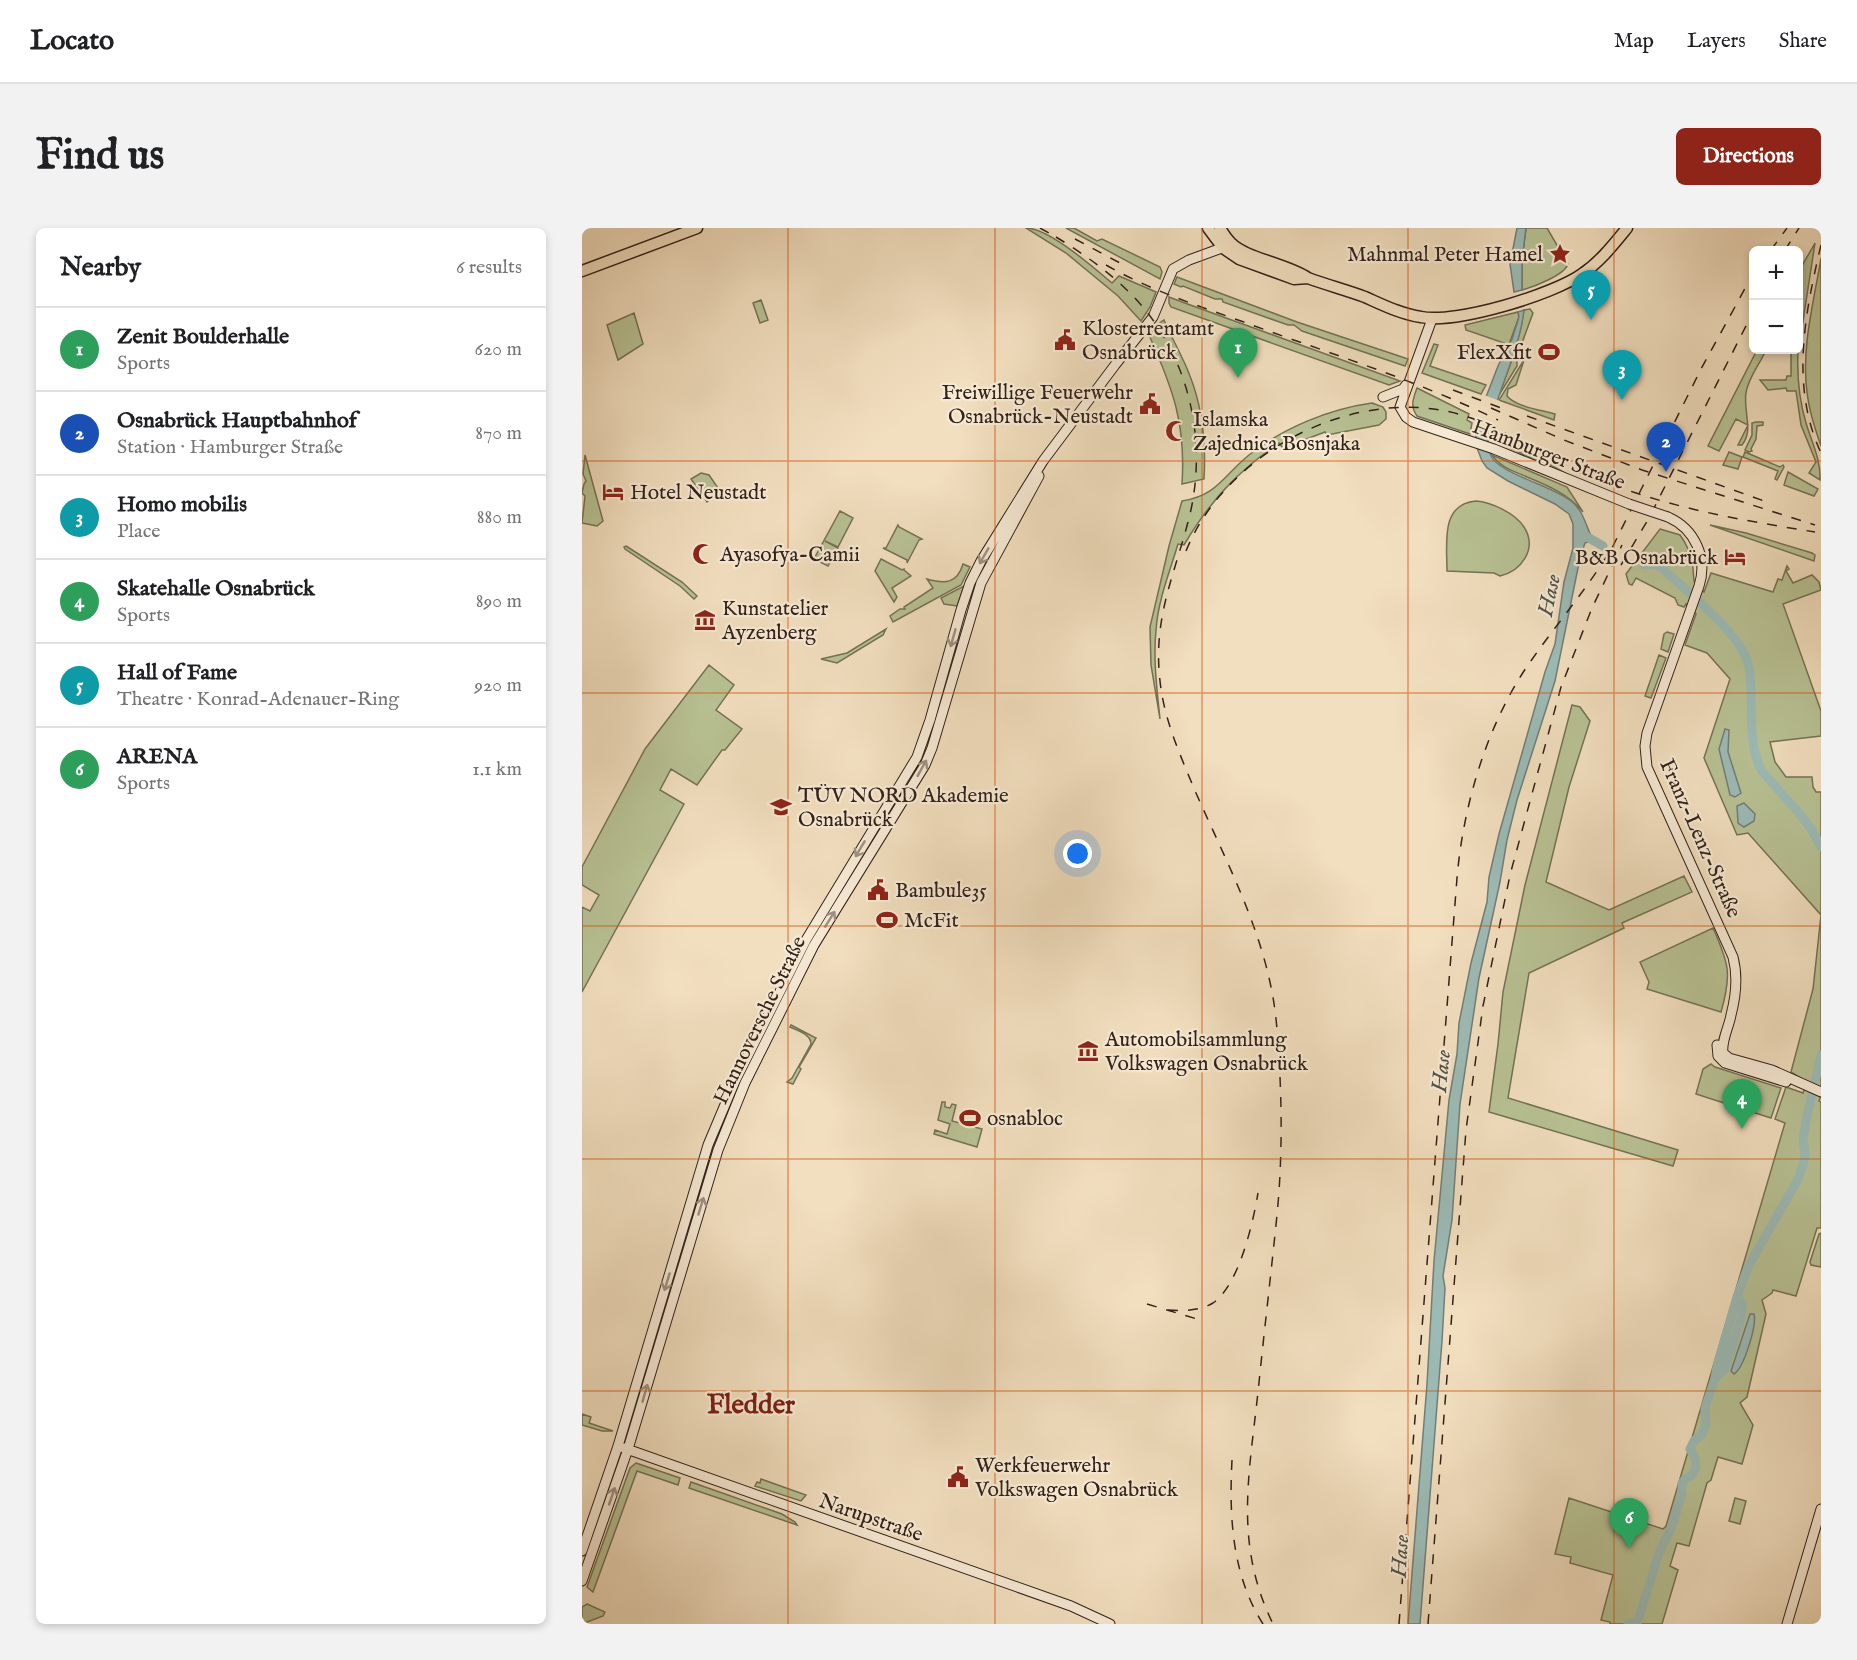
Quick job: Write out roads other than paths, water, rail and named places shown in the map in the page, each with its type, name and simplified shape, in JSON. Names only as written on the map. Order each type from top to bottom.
[{"type":"main road","points":[[582,264],[681,228]]},
{"type":"main road","points":[[582,271],[697,228]]},
{"type":"main road","points":[[1208,228],[1239,259],[1294,279],[1308,278],[1413,316],[1432,319],[1454,317],[1514,303],[1548,292],[1582,274],[1627,228]]},
{"type":"main road","points":[[1220,228],[1227,246]]},
{"type":"main road","points":[[1027,496],[1030,479],[1158,309],[1173,269],[1180,264],[1227,246]]},
{"type":"main road","points":[[1383,396],[1403,389],[1408,383],[1432,319]]},
{"type":"main road","name":"Hamburger Straße","points":[[1408,383],[1400,407],[1406,417],[1413,422],[1494,449],[1668,518],[1688,531]]},
{"type":"main road","name":"Hannoversche Straße","points":[[582,1551],[618,1446],[708,1145],[724,1106],[806,940],[917,757],[970,582],[981,561],[1027,496]]},
{"type":"main road","name":"Hannoversche Straße","points":[[582,1581],[628,1449],[718,1150],[734,1108],[814,945],[925,765],[981,583],[1027,496]]},
{"type":"main road","name":"Franz-Lenz-Straße","points":[[1688,531],[1697,546],[1702,562],[1701,578],[1647,733],[1646,759],[1650,777],[1730,947],[1736,966],[1734,1002],[1721,1055]]},
{"type":"main road","name":"Franz-Lenz-Straße","points":[[1721,1055],[1717,1048],[1731,995],[1735,989]]},
{"type":"main road","points":[[1721,1055],[1772,1070],[1821,1096]]},
{"type":"main road","name":"Narupstraße","points":[[618,1446],[1060,1602],[1110,1624]]},
{"type":"main road","points":[[1786,1624],[1821,1509]]},
{"type":"water","points":[[1517,228],[1526,228],[1522,260],[1522,290],[1514,292],[1510,264]]},
{"type":"water","points":[[1524,310],[1517,345],[1489,426],[1490,454],[1505,469],[1563,495],[1571,501],[1582,514],[1593,540],[1585,543],[1580,558],[1555,681],[1517,800],[1479,978],[1460,1104],[1452,1220],[1443,1276],[1445,1288],[1442,1341],[1420,1624],[1408,1624],[1427,1384],[1434,1261],[1449,1100],[1457,1054],[1459,1023],[1471,963],[1487,902],[1489,877],[1499,834],[1555,644],[1564,582],[1573,548],[1573,524],[1569,514],[1555,504],[1487,468],[1476,445],[1476,423],[1498,366],[1512,339],[1519,317],[1518,312]]},
{"type":"water","points":[[1725,729],[1729,730],[1728,752],[1741,793],[1735,797],[1730,795],[1719,749]]},
{"type":"water","points":[[1744,803],[1755,814],[1754,821],[1744,827],[1738,823],[1737,806]]},
{"type":"water","points":[[1750,1314],[1754,1314],[1752,1336],[1742,1364],[1734,1374],[1731,1371]]},
{"type":"waterway","name":"Hase","points":[[1582,534],[1603,546]]},
{"type":"waterway","name":"Hase","points":[[1644,565],[1654,564],[1662,568],[1712,614],[1737,642],[1749,667],[1752,733],[1757,759],[1762,771],[1803,818],[1821,847]]},
{"type":"waterway","name":"Hase","points":[[1628,1624],[1638,1621],[1659,1553],[1671,1528],[1682,1494],[1682,1483],[1691,1476],[1696,1468],[1695,1458],[1690,1449],[1694,1441],[1702,1434],[1706,1424],[1705,1408],[1715,1379],[1725,1369],[1742,1316],[1742,1303],[1737,1297],[1749,1265],[1797,1181],[1803,1165],[1805,1155],[1803,1139],[1821,1055]]},
{"type":"waterway","name":"Hase","points":[[1715,1379],[1737,1297]]},
{"type":"railway","points":[[1040,228],[1061,240]]},
{"type":"railway","points":[[1774,246],[1787,228]]},
{"type":"railway","points":[[1788,246],[1799,228]]},
{"type":"railway","points":[[1056,237],[1102,268],[1142,306],[1159,329],[1173,354],[1184,381],[1191,408],[1196,465],[1194,494],[1162,618],[1159,638],[1160,681],[1165,710],[1179,752],[1235,879],[1258,938],[1267,968],[1277,1030],[1281,1122],[1279,1192],[1251,1452],[1248,1510],[1253,1566],[1261,1595],[1273,1624]]},
{"type":"railway","points":[[1075,239],[1120,263]]},
{"type":"railway","points":[[1821,245],[1810,297],[1803,349],[1806,402],[1811,428],[1821,453]]},
{"type":"railway","points":[[1106,265],[1172,296],[1404,380],[1498,420]]},
{"type":"railway","points":[[1399,1624],[1457,878],[1465,825],[1478,771],[1487,744],[1510,694],[1535,655],[1612,548],[1701,369],[1749,281]]},
{"type":"railway","points":[[1621,565],[1649,518],[1749,320]]},
{"type":"railway","points":[[1453,390],[1501,408]]},
{"type":"railway","points":[[1186,551],[1206,514],[1232,482],[1265,454],[1303,432],[1343,417],[1385,408],[1427,408],[1468,417],[1507,434],[1578,472],[1617,487],[1700,511],[1815,532]]},
{"type":"railway","points":[[1491,408],[1564,440],[1642,470],[1815,525]]},
{"type":"railway","points":[[1527,416],[1764,501]]},
{"type":"railway","points":[[1428,1624],[1466,1130],[1483,1006],[1510,875],[1561,687],[1592,608],[1622,545]]},
{"type":"railway","points":[[1168,1310],[1203,1308],[1213,1303],[1222,1294],[1243,1252],[1253,1220],[1258,1193]]},
{"type":"railway","points":[[1147,1304],[1197,1319]]},
{"type":"railway","points":[[1232,1460],[1231,1503],[1235,1545],[1245,1586],[1263,1624]]},
{"type":"place","name":"Mahnmal Peter Hamel","points":[[1560,254]]},
{"type":"place","name":"Hall of Fame","points":[[1591,320]]},
{"type":"place","name":"Klosterrentamt Osnabrück","points":[[1065,340]]},
{"type":"place","name":"FlexXfit","points":[[1549,352]]},
{"type":"place","name":"Zenit Boulderhalle","points":[[1238,378]]},
{"type":"place","name":"Homo mobilis","points":[[1622,400]]},
{"type":"place","name":"Freiwillige Feuerwehr Osnabrück-Neustadt","points":[[1150,404]]},
{"type":"place","name":"Islamska Zajednica Bosnjaka","points":[[1176,431]]},
{"type":"place","name":"Osnabrück Hauptbahnhof","points":[[1666,472]]},
{"type":"place","name":"Hotel Neustadt","points":[[613,492]]},
{"type":"place","name":"Ayasofya-Camii","points":[[703,554]]},
{"type":"place","name":"B&B Osnabrück","points":[[1735,557]]},
{"type":"place","name":"Kunstatelier Ayzenberg","points":[[705,620]]},
{"type":"place","name":"TÜV NORD Akademie Osnabrück","points":[[781,807]]},
{"type":"place","name":"Bambule35","points":[[878,890]]},
{"type":"place","name":"McFit","points":[[887,920]]},
{"type":"place","name":"Automobilsammlung Volkswagen Osnabrück","points":[[1088,1051]]},
{"type":"place","name":"osnabloc","points":[[970,1118]]},
{"type":"place","name":"Skatehalle Osnabrück","points":[[1742,1129]]},
{"type":"place","name":"Werkfeuerwehr Volkswagen Osnabrück","points":[[958,1477]]},
{"type":"place","name":"ARENA","points":[[1629,1548]]},
{"type":"district","name":"Fledder","points":[[751,1404]]}]
